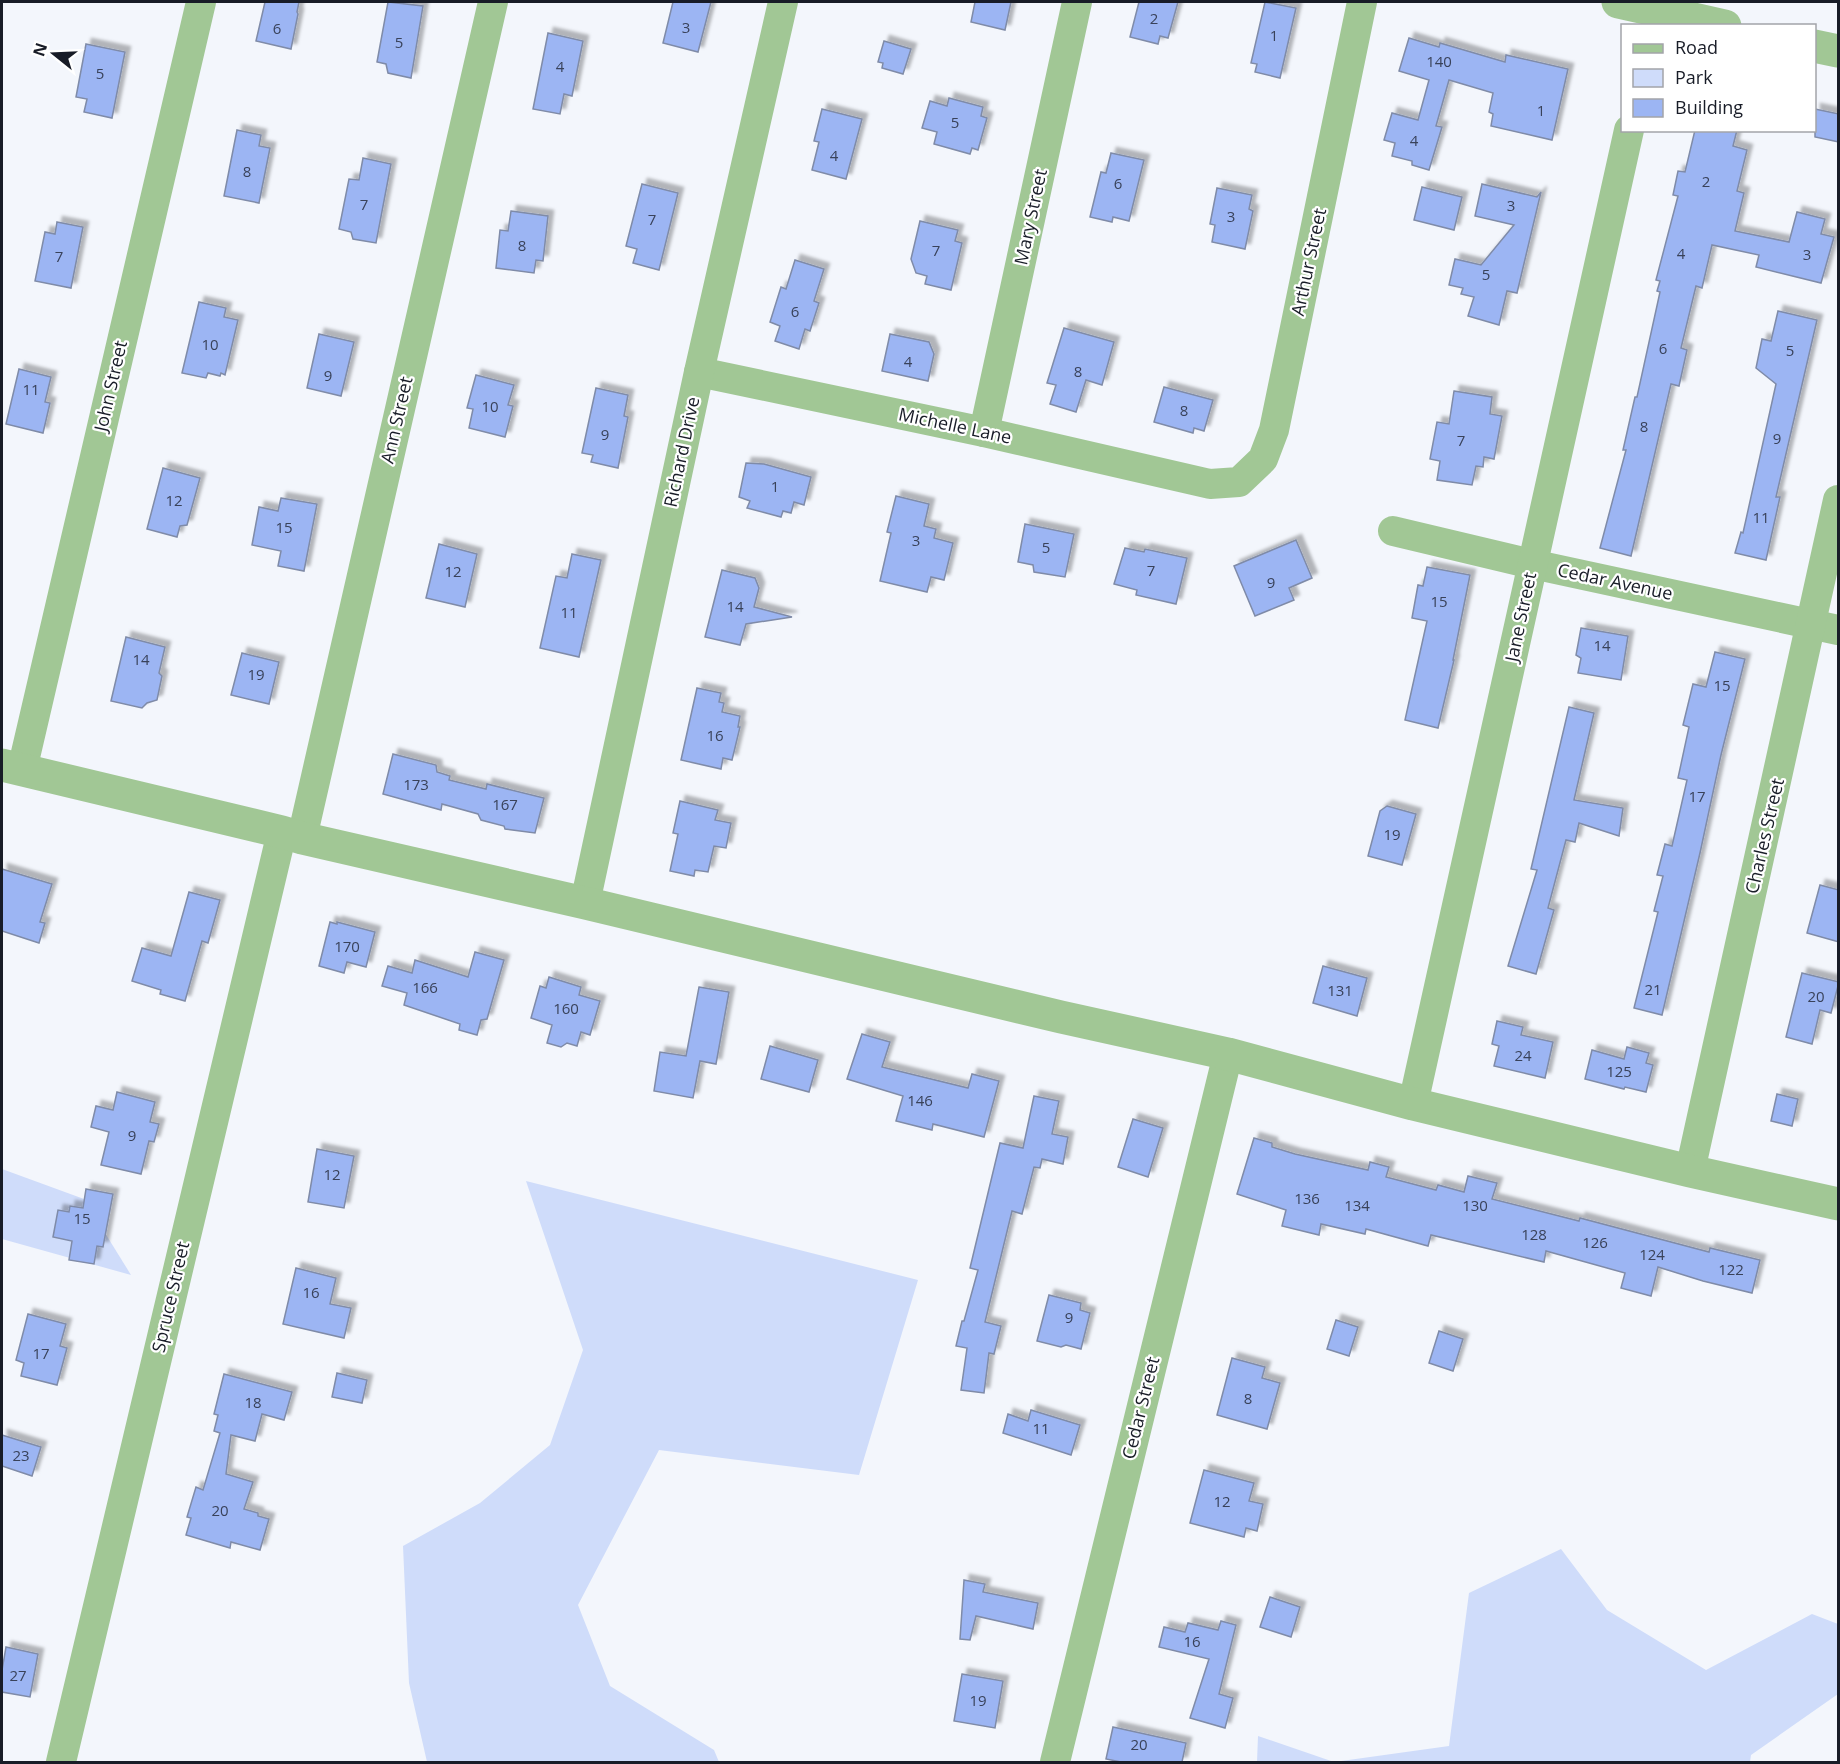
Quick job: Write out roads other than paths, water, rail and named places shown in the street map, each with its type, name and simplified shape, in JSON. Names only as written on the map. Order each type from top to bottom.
[{"type":"street","name":"John Street","points":[[12,767],[201,2]]},
{"type":"street","name":"Ann Street","points":[[292,835],[493,2]]},
{"type":"street","name":"Richard Drive","points":[[585,903],[699,372],[783,2]]},
{"type":"street","name":"Mary Street","points":[[984,432],[1077,2]]},
{"type":"street","name":"Arthur Street","points":[[1210,484],[1239,482],[1263,459],[1274,430],[1362,2]]},
{"type":"street","points":[[1618,2],[1654,18],[1707,24]]},
{"type":"street","points":[[1816,46],[1839,51]]},
{"type":"street","name":"Jane Street","points":[[1413,1104],[1629,132]]},
{"type":"street","name":"Michelle Lane","points":[[699,372],[984,432],[1210,484]]},
{"type":"street","name":"Charles Street","points":[[1690,1171],[1825,627],[1839,500]]},
{"type":"street","name":"Cedar Avenue","points":[[1393,531],[1532,564],[1825,627]]},
{"type":"street","points":[[12,767],[1061,1017],[1228,1054],[1413,1104],[1690,1171],[1839,1204]]},
{"type":"street","name":"Spruce Street","points":[[61,1762],[292,835]]},
{"type":"street","name":"Cedar Street","points":[[1055,1762],[1228,1054]]}]
